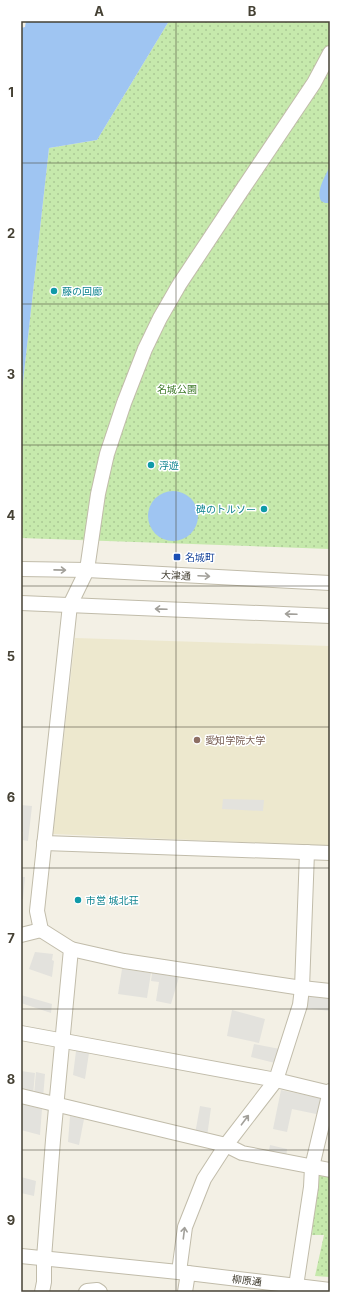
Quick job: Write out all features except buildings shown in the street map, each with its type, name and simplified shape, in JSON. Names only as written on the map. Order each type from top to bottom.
[{"type":"street","points":[[41,930],[37,911],[70,605],[87,570],[98,494],[107,454],[124,403],[145,349],[160,318],[179,286],[314,83],[330,53]]},
{"type":"street","name":"大津通","points":[[21,569],[87,570],[330,583]]},
{"type":"street","points":[[21,603],[330,616]]},
{"type":"street","points":[[44,843],[330,853]]},
{"type":"street","points":[[185,1292],[185,1227],[204,1179],[226,1145],[276,1080],[300,1005],[302,988],[307,852]]},
{"type":"street","points":[[21,935],[41,930],[71,948],[124,961],[330,991]]},
{"type":"street","points":[[42,1292],[71,948]]},
{"type":"street","points":[[21,1032],[276,1080],[330,1092],[312,1167],[302,1288]]},
{"type":"street","points":[[21,1096],[226,1145],[242,1153],[330,1170]]},
{"type":"street","name":"柳原通","points":[[21,1256],[184,1272],[302,1288],[330,1290]]},
{"type":"street","points":[[86,1292],[97,1290],[100,1292]]},
{"type":"shaded area","name":"愛知学院大学","points":[[75,638],[330,646],[330,846],[53,834]]},
{"type":"shaded area","points":[[223,799],[264,800],[263,811],[222,809]]},
{"type":"shaded area","points":[[21,805],[32,806],[28,841],[22,840],[23,832],[21,831]]},
{"type":"shaded area","points":[[21,877],[25,877],[23,899],[21,899]]},
{"type":"shaded area","points":[[35,952],[53,954],[52,960],[54,961],[52,977],[29,969]]},
{"type":"shaded area","points":[[122,969],[151,973],[147,998],[118,994]]},
{"type":"shaded area","points":[[152,973],[179,977],[171,1004],[156,1001],[159,982],[151,981]]},
{"type":"shaded area","points":[[21,995],[52,1004],[51,1013],[21,1003]]},
{"type":"shaded area","points":[[311,996],[330,998],[330,1011],[304,1008],[306,1000]]},
{"type":"shaded area","points":[[232,1010],[265,1019],[259,1043],[227,1036]]},
{"type":"shaded area","points":[[254,1044],[280,1049],[275,1063],[251,1057]]},
{"type":"shaded area","points":[[76,1051],[89,1053],[85,1079],[73,1075]]},
{"type":"shaded area","points":[[21,1071],[35,1073],[33,1095],[21,1092]]},
{"type":"shaded area","points":[[36,1072],[45,1074],[43,1098],[34,1095]]},
{"type":"shaded area","points":[[281,1090],[319,1098],[324,1104],[321,1115],[292,1109],[287,1132],[273,1129]]},
{"type":"shaded area","points":[[21,1104],[42,1109],[40,1135],[21,1130]]},
{"type":"shaded area","points":[[200,1106],[211,1108],[207,1137],[195,1134]]},
{"type":"shaded area","points":[[70,1116],[84,1119],[79,1145],[68,1142]]},
{"type":"shaded area","points":[[270,1145],[287,1149],[286,1159],[268,1155]]},
{"type":"shaded area","points":[[21,1177],[36,1181],[34,1196],[21,1193]]},
{"type":"green space","name":"名城公園","points":[[169,21],[330,21],[330,549],[21,538],[21,400],[49,148],[97,140]]},
{"type":"green space","points":[[317,1174],[330,1176],[330,1277],[315,1276],[324,1235],[312,1235]]},
{"type":"water","points":[[26,21],[169,21],[97,140],[49,148],[21,400],[21,28],[25,27]]},
{"type":"water","points":[[330,166],[330,203],[325,203],[321,201],[320,188]]},
{"type":"water","points":[[168,491],[178,491],[191,498],[198,511],[198,521],[191,534],[178,541],[168,541],[159,537],[152,530],[148,521],[148,511],[152,502],[159,495]]},
{"type":"place","name":"藤の回廊","points":[[54,291]]},
{"type":"place","name":"浮遊","points":[[151,465]]},
{"type":"place","name":"碑のトルソー","points":[[264,509]]},
{"type":"place","name":"名城町","points":[[177,557]]},
{"type":"place","name":"愛知学院大学","points":[[197,740]]},
{"type":"place","name":"市営 城北荘","points":[[78,900]]}]
